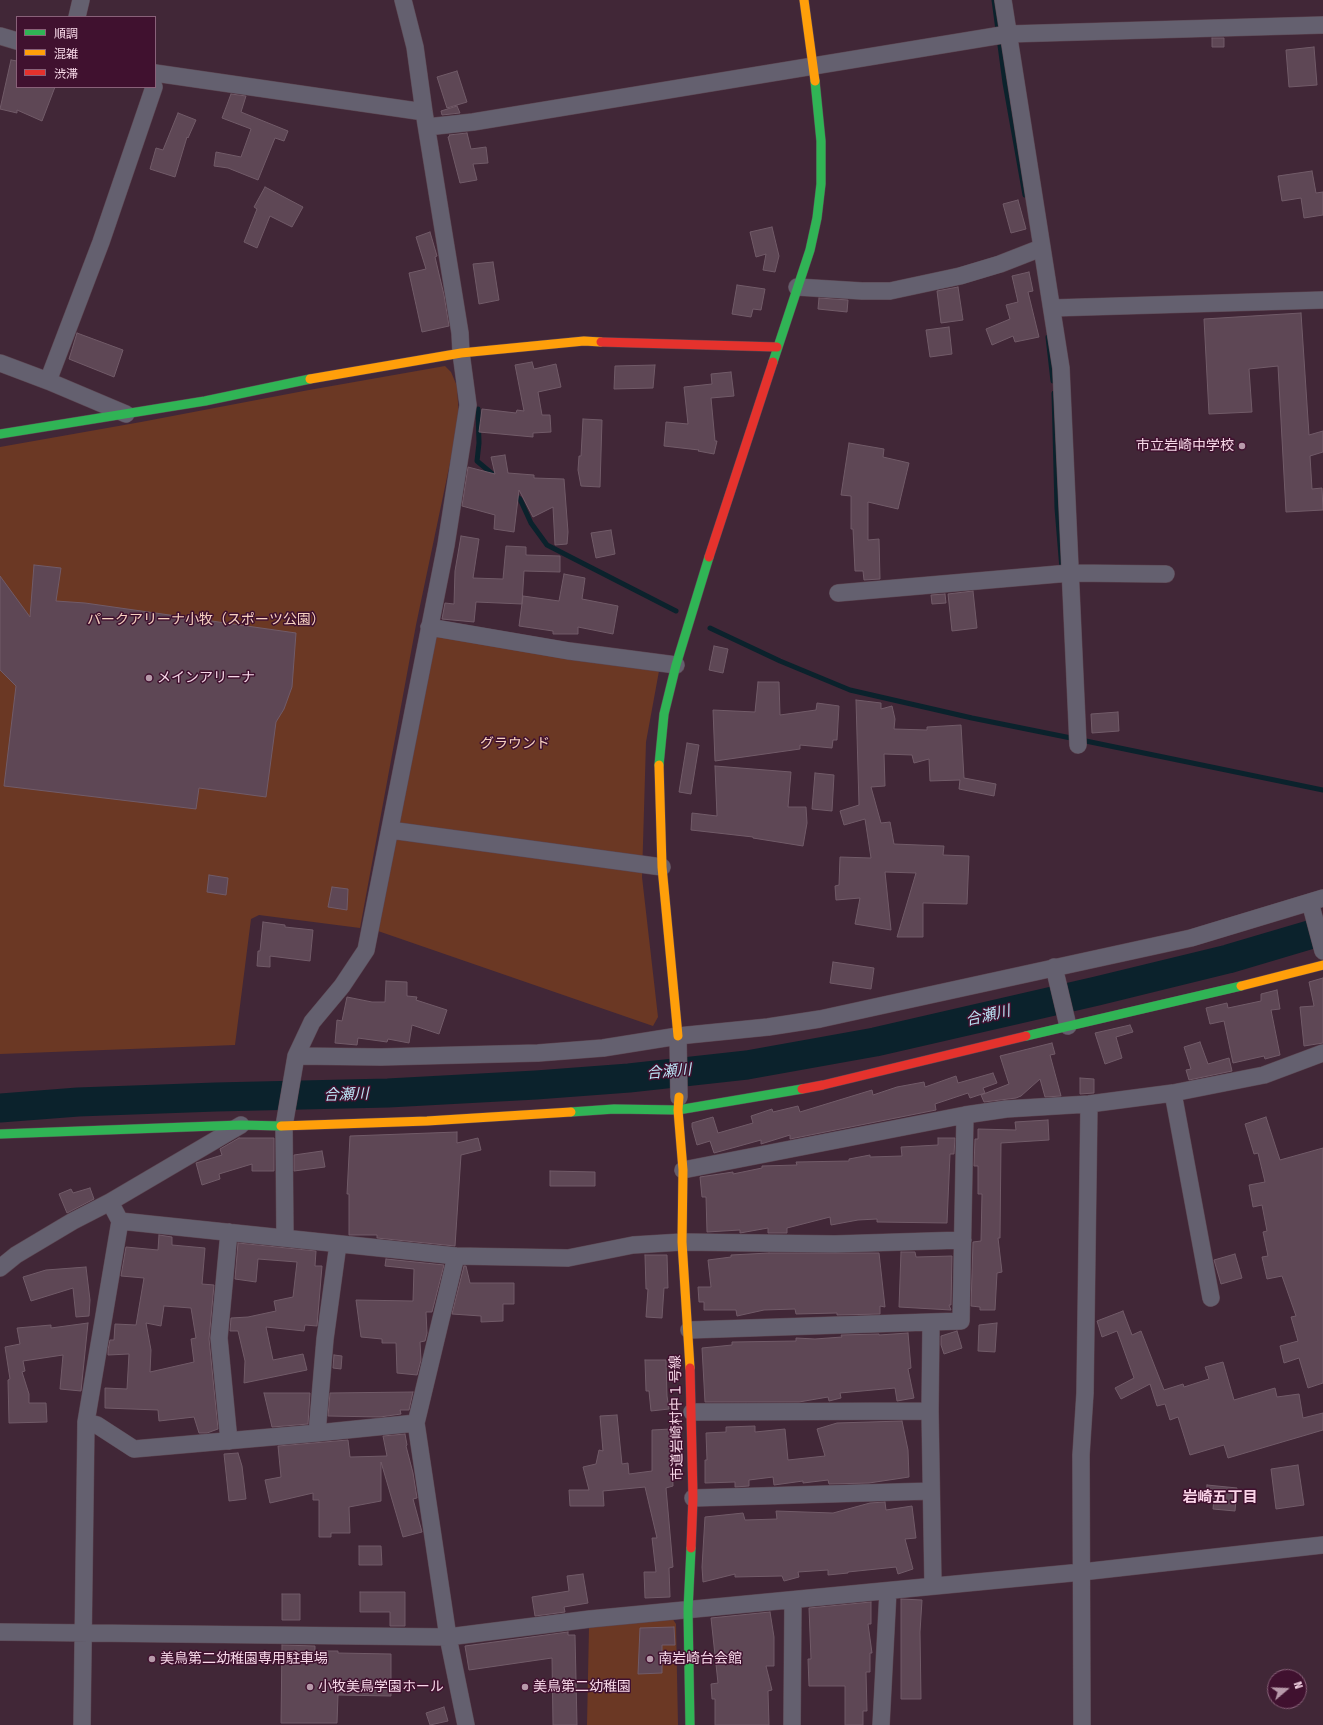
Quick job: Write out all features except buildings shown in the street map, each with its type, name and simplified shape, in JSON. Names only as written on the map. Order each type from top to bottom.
[{"type":"street","points":[[77,16],[82,0]]},
{"type":"street","points":[[285,1238],[284,1126],[295,1060],[312,1022],[342,986],[366,950],[446,545],[468,405],[461,353],[460,333],[415,47],[403,0]]},
{"type":"street","points":[[678,1104],[678,1036],[662,867],[659,755],[664,714],[676,665],[696,596],[810,250],[817,218],[821,184],[821,141],[814,66],[804,0]]},
{"type":"street","points":[[1003,0],[1061,368],[1062,574],[1078,745]]},
{"type":"street","points":[[156,79],[426,120],[481,120],[1008,34],[1323,25]]},
{"type":"street","points":[[0,36],[16,41]]},
{"type":"street","points":[[48,381],[101,242],[153,88]]},
{"type":"street","points":[[798,287],[862,291],[890,291],[973,272],[1000,264],[1041,248]]},
{"type":"street","points":[[1052,308],[1323,300]]},
{"type":"street","points":[[0,434],[206,401],[300,381],[461,353],[584,341],[777,347]]},
{"type":"street","points":[[0,364],[48,381],[126,414]]},
{"type":"street","points":[[838,593],[1062,574],[1166,574]]},
{"type":"street","points":[[429,627],[569,651],[676,665]]},
{"type":"street","points":[[390,830],[662,867]]},
{"type":"street","points":[[295,1060],[538,1053],[603,1048],[678,1036],[768,1027],[820,1019],[1191,938],[1315,904],[1323,951]]},
{"type":"street","points":[[0,1134],[241,1125],[284,1126],[428,1121],[614,1110],[678,1104],[823,1085],[1068,1026],[1208,995],[1323,965]]},
{"type":"street","points":[[1054,967],[1068,1026]]},
{"type":"street","points":[[683,1170],[965,1115],[1006,1109],[1089,1104],[1173,1093],[1264,1074],[1323,1054]]},
{"type":"street","points":[[1173,1093],[1211,1298]]},
{"type":"street","name":"市道岩崎村中１号線","points":[[678,1104],[683,1170],[682,1242],[689,1330],[692,1412],[693,1498],[688,1610],[690,1725]]},
{"type":"street","points":[[1082,1725],[1081,1455],[1085,1394],[1089,1104]]},
{"type":"street","points":[[689,1330],[960,1321],[965,1115]]},
{"type":"street","points":[[0,1268],[22,1251],[73,1221],[110,1202],[241,1125]]},
{"type":"street","points":[[82,1725],[86,1422],[120,1221],[110,1202]]},
{"type":"street","points":[[120,1221],[456,1256],[568,1258],[633,1245],[682,1242],[835,1244],[963,1240]]},
{"type":"street","points":[[229,1232],[219,1338],[229,1441]]},
{"type":"street","points":[[317,1434],[325,1339],[338,1244]]},
{"type":"street","points":[[456,1256],[416,1423],[448,1637],[466,1725]]},
{"type":"street","points":[[931,1323],[930,1411],[933,1585]]},
{"type":"street","points":[[692,1412],[930,1411]]},
{"type":"street","points":[[86,1422],[96,1425],[134,1449],[317,1434],[416,1423]]},
{"type":"street","points":[[693,1498],[931,1491]]},
{"type":"street","points":[[0,1632],[448,1637],[590,1619],[888,1591],[933,1585],[1082,1572],[1323,1545]]},
{"type":"street","points":[[881,1725],[888,1591]]},
{"type":"street","points":[[792,1725],[793,1600]]},
{"type":"green space","name":"パークアリーナ小牧（スポーツ公園）","points":[[445,366],[451,372],[457,386],[459,420],[416,625],[360,928],[259,915],[251,919],[235,1045],[0,1054],[0,447]]},
{"type":"green space","name":"グラウンド","points":[[434,635],[659,671],[646,742],[642,877],[658,1017],[653,1026],[378,931]]},
{"type":"green space","points":[[672,1618],[676,1624],[678,1725],[587,1725],[589,1627]]},
{"type":"waterway","points":[[994,0],[1005,83],[1025,195]]},
{"type":"waterway","points":[[1048,337],[1053,381]]},
{"type":"waterway","points":[[1054,393],[1057,508],[1062,569]]},
{"type":"waterway","points":[[478,409],[479,443],[477,461],[496,477]]},
{"type":"waterway","points":[[513,494],[520,499],[531,523],[547,545],[676,611]]},
{"type":"waterway","points":[[710,628],[780,661],[850,690],[972,718],[1071,738]]},
{"type":"waterway","points":[[1081,740],[1323,790]]},
{"type":"waterway","name":"合瀬川","points":[[0,1108],[78,1102],[388,1093],[536,1085],[629,1078],[747,1065],[875,1042],[1097,991],[1228,959],[1323,931]]},
{"type":"traffic: fast","points":[[773,362],[810,250],[817,218],[821,184],[821,141],[815,81]]},
{"type":"traffic: fast","points":[[0,434],[205,401],[310,379]]},
{"type":"traffic: fast","points":[[659,765],[664,714],[676,665],[709,557]]},
{"type":"traffic: fast","points":[[1026,1036],[1241,986]]},
{"type":"traffic: fast","points":[[571,1112],[614,1109],[678,1110],[802,1089]]},
{"type":"traffic: fast","points":[[0,1134],[241,1125],[281,1126]]},
{"type":"traffic: fast","points":[[690,1725],[688,1610],[691,1548]]},
{"type":"traffic: slow","points":[[804,0],[815,81]]},
{"type":"traffic: slow","points":[[310,379],[461,353],[584,341],[601,342]]},
{"type":"traffic: slow","points":[[659,765],[662,867],[678,1036]]},
{"type":"traffic: slow","points":[[1241,986],[1323,965]]},
{"type":"traffic: slow","points":[[679,1097],[678,1110],[683,1170],[682,1242],[690,1368]]},
{"type":"traffic: slow","points":[[281,1126],[427,1121],[571,1112]]},
{"type":"traffic: jam","points":[[601,342],[777,347]]},
{"type":"traffic: jam","points":[[709,557],[773,362]]},
{"type":"traffic: jam","points":[[802,1089],[1026,1036]]},
{"type":"traffic: jam","points":[[690,1368],[693,1498],[691,1548]]},
{"type":"place","name":"市立岩崎中学校","points":[[1242,446]]},
{"type":"place","name":"メインアリーナ","points":[[149,678]]},
{"type":"place","name":"美鳥第二幼稚園専用駐車場","points":[[152,1659]]},
{"type":"place","name":"南岩崎台会館","points":[[650,1659]]},
{"type":"place","name":"小牧美鳥学園ホール","points":[[310,1687]]},
{"type":"place","name":"美鳥第二幼稚園","points":[[525,1687]]},
{"type":"district","name":"岩崎五丁目","points":[[1220,1498]]}]
